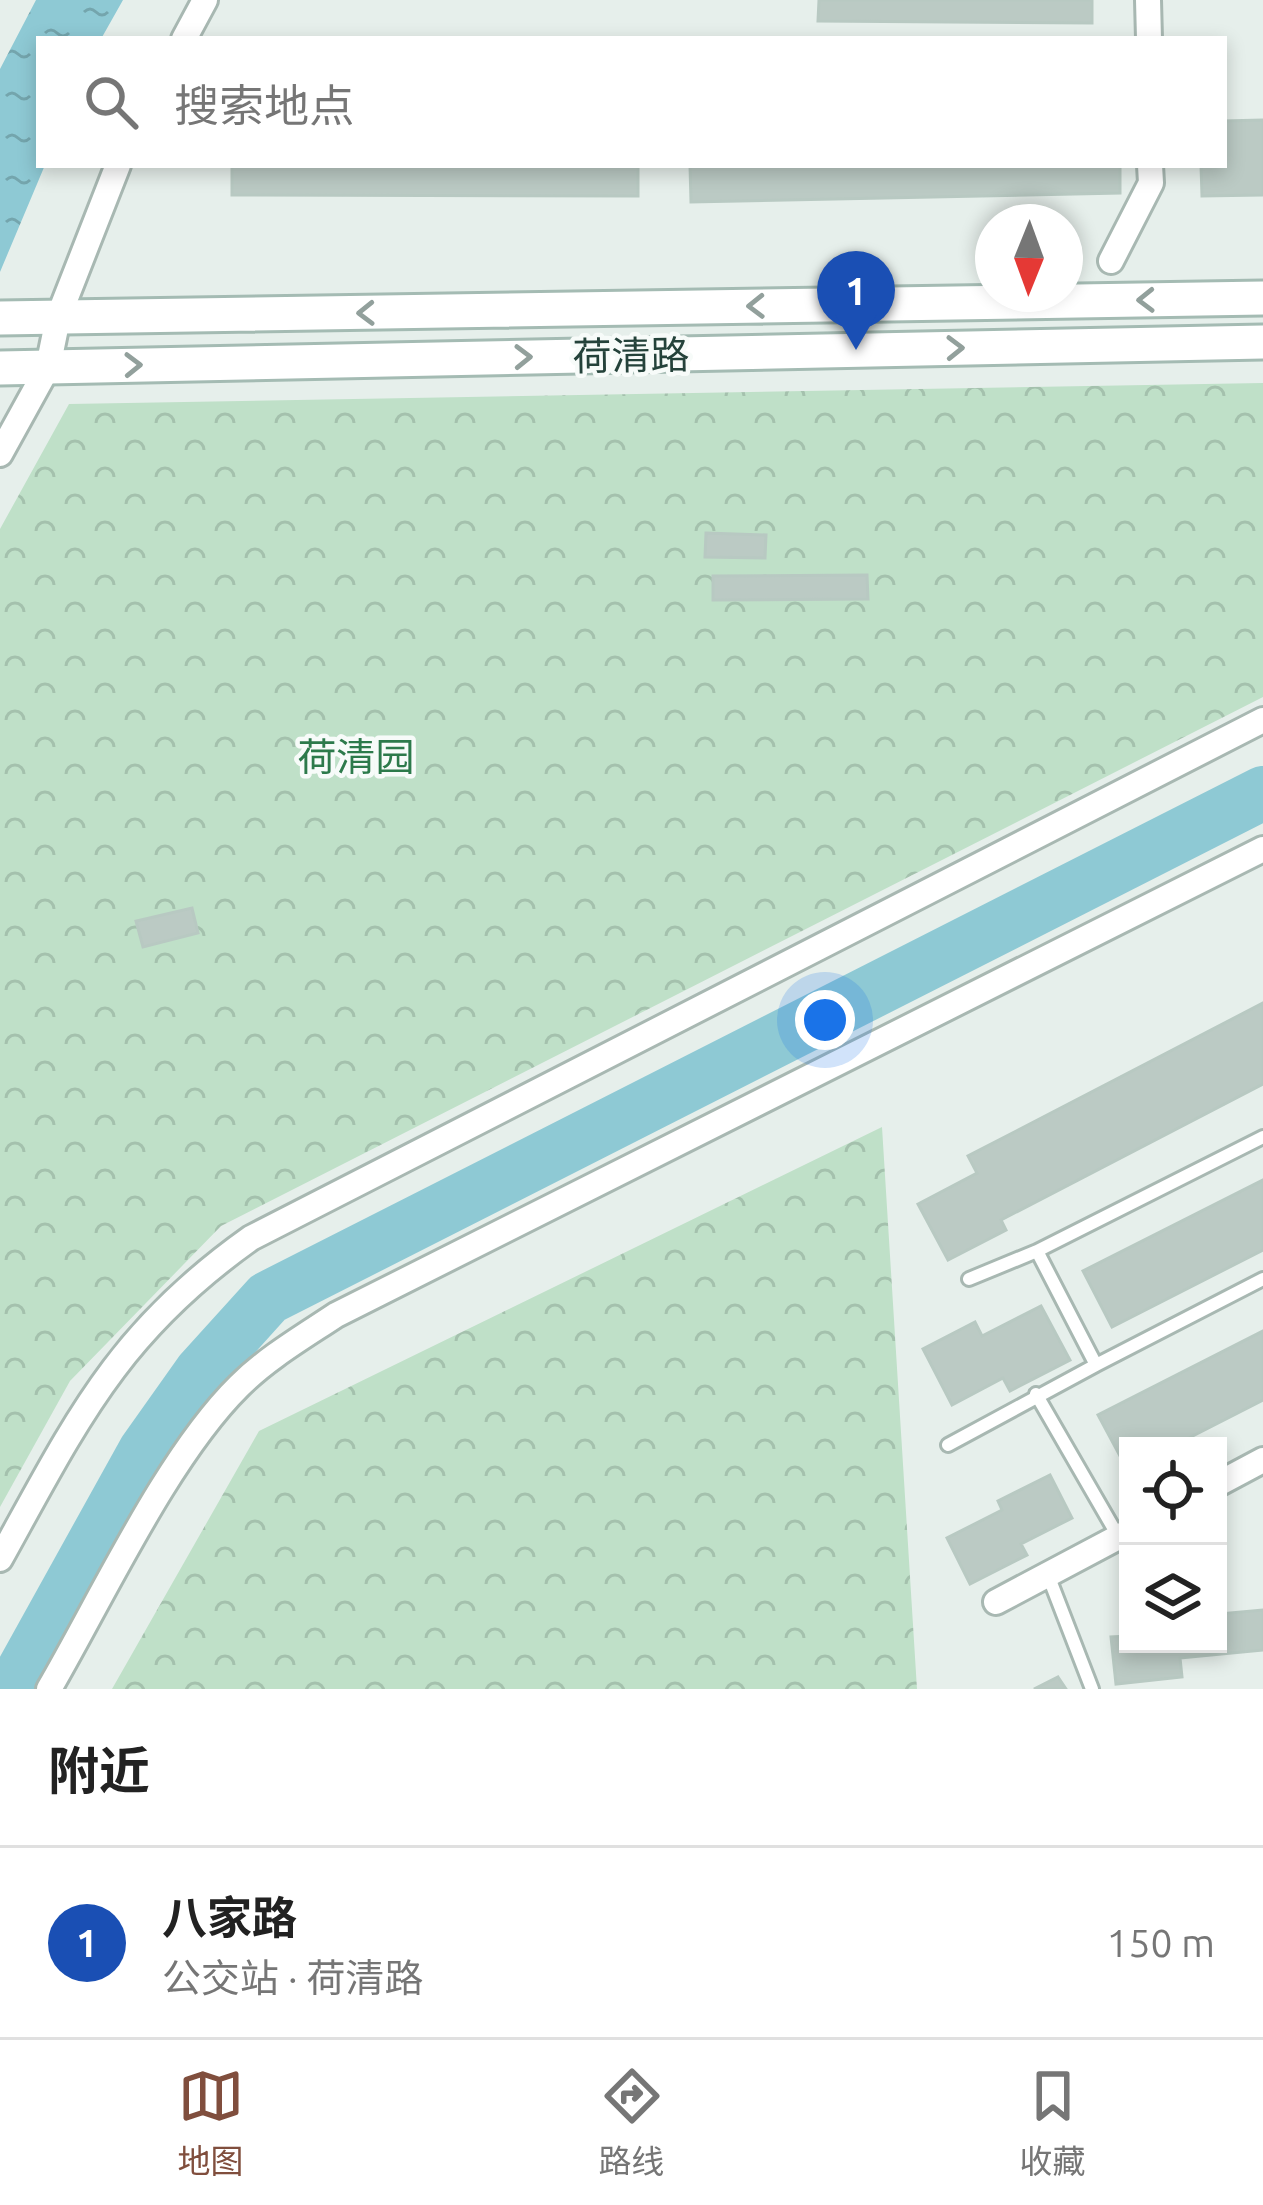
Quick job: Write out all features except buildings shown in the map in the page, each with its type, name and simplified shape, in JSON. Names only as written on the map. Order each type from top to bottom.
[{"type":"main road","name":"荷清路","points":[[3,318],[1263,298]]},
{"type":"main road","name":"荷清路","points":[[22,368],[1263,342]]},
{"type":"street","points":[[186,36],[205,0]]},
{"type":"street","points":[[1148,0],[1149,36]]},
{"type":"street","points":[[0,454],[22,368],[58,318],[117,168]]},
{"type":"street","points":[[1111,261],[1150,183],[1150,168]]},
{"type":"street","points":[[0,1559],[89,1398],[121,1352],[202,1273],[251,1238],[1263,720]]},
{"type":"street","points":[[49,1689],[198,1433],[240,1384],[283,1350],[336,1316],[1263,849]]},
{"type":"street","points":[[1227,1479],[1263,1460]]},
{"type":"street","points":[[996,1602],[1119,1537]]},
{"type":"lane","points":[[969,1279],[1037,1251],[1263,1137]]},
{"type":"lane","points":[[1037,1251],[1096,1365]]},
{"type":"lane","points":[[948,1444],[1263,1279]]},
{"type":"lane","points":[[1036,1394],[1119,1529]]},
{"type":"lane","points":[[1048,1575],[1092,1689]]},
{"type":"green space","name":"荷清园","points":[[1263,383],[1263,697],[221,1226],[70,1381],[0,1507],[0,529],[69,404]]},
{"type":"green space","points":[[882,1127],[917,1689],[112,1689],[259,1431]]},
{"type":"water","points":[[36,0],[123,0],[103,36],[36,36],[36,168],[44,168],[0,272],[0,69]]},
{"type":"waterway","points":[[13,1689],[145,1451],[201,1372],[268,1298],[1263,793]]},
{"type":"place","name":"八家路","points":[[856,350]]}]
